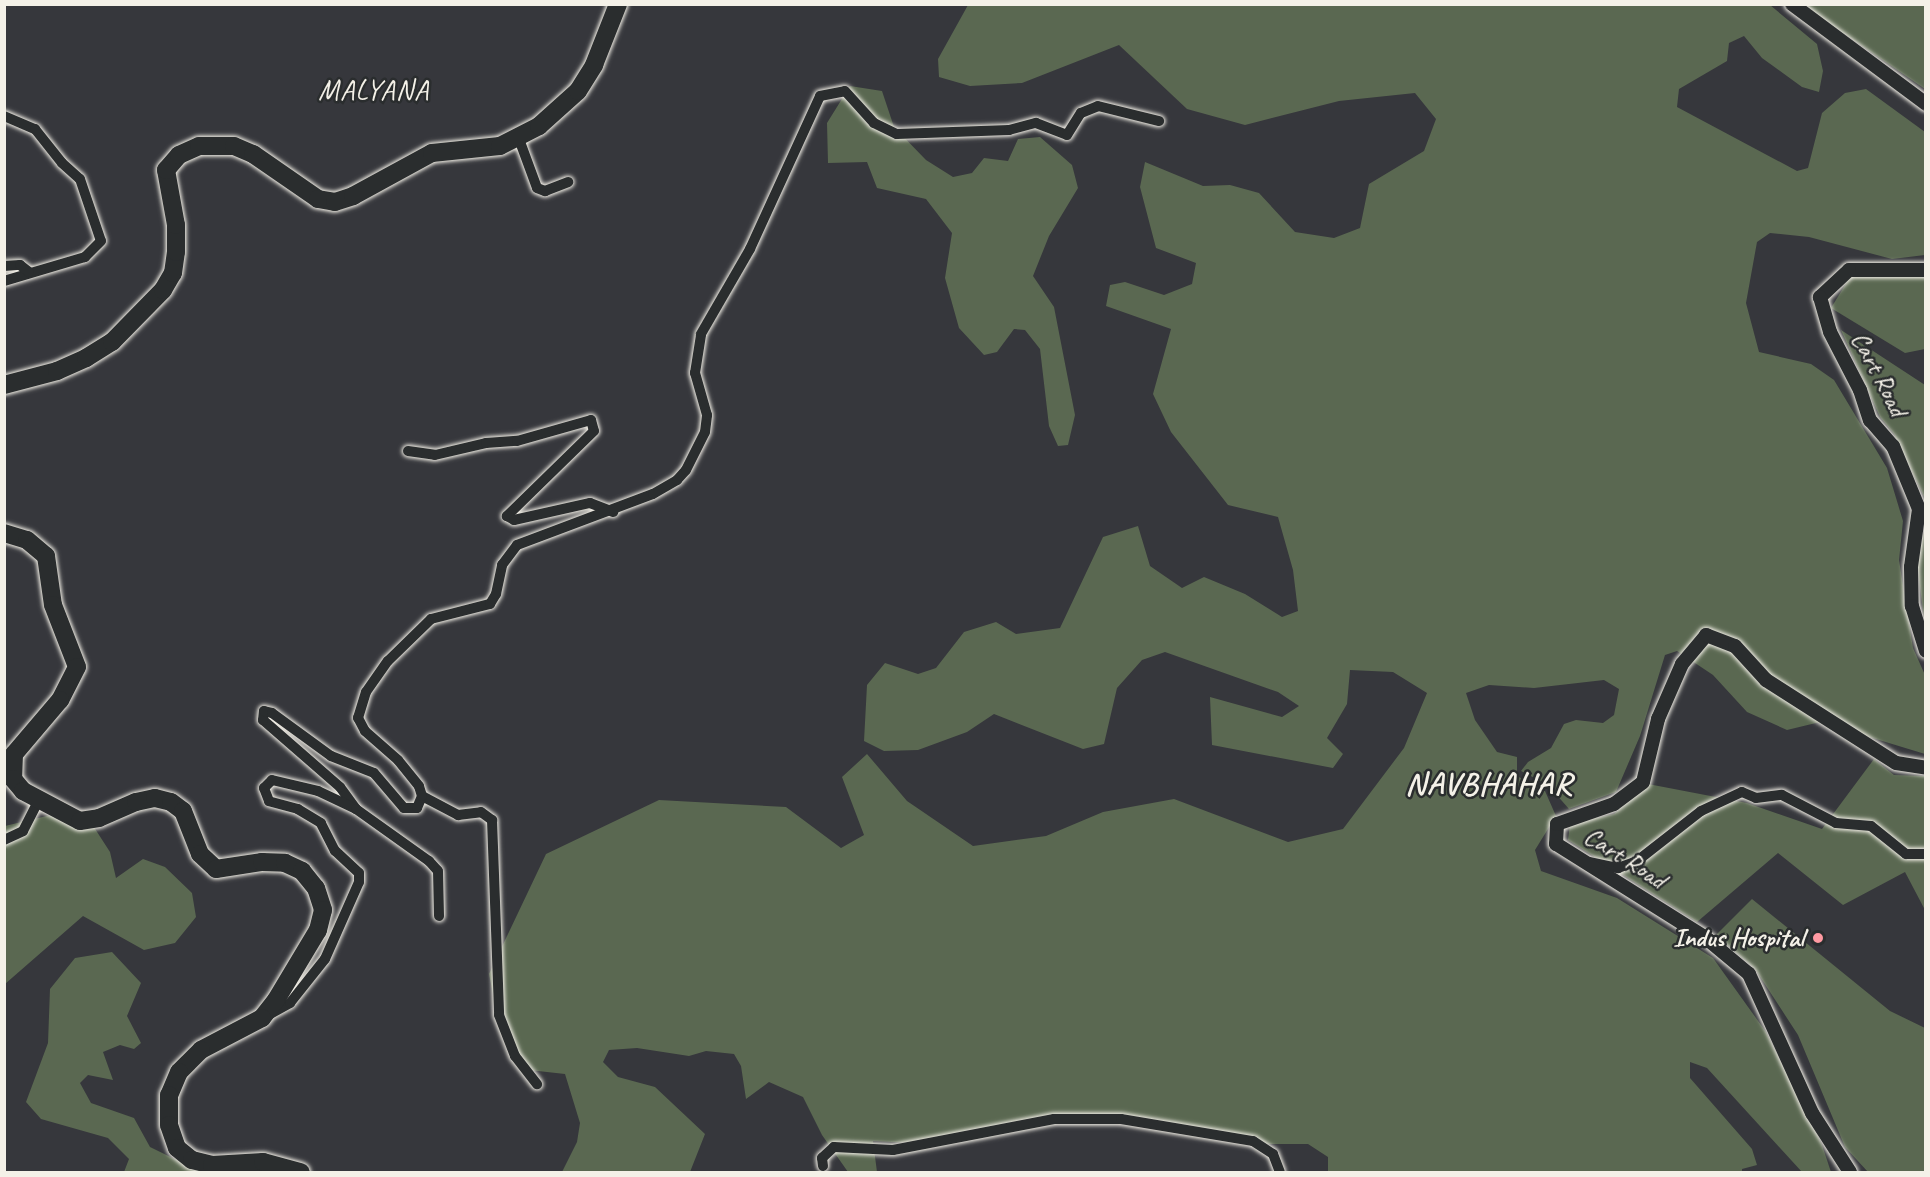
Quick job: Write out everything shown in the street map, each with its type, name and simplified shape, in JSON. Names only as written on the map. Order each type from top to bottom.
[{"type":"highway","points":[[4,385],[57,371],[86,358],[112,342],[163,290],[173,273],[176,252],[176,225],[166,170],[179,155],[199,146],[234,146],[253,154],[318,199],[335,201],[353,196],[432,153],[500,146],[519,139],[578,91],[594,65],[618,4]]},
{"type":"highway","points":[[4,533],[27,540],[46,556],[53,605],[77,667],[60,700],[14,754],[13,779],[38,801],[80,821],[145,800],[171,802],[183,811],[200,854],[216,869],[229,870],[262,862],[285,863],[302,871],[316,888],[322,910],[318,930],[262,1018],[201,1050],[179,1072],[169,1095],[169,1125],[177,1148],[192,1160],[212,1165],[263,1162],[302,1173]]},
{"type":"main road","points":[[1792,4],[1926,104]]},
{"type":"main road","name":"Cart Road","points":[[1926,270],[1849,270],[1820,297],[1830,332],[1860,390],[1870,420],[1893,446],[1919,509],[1911,567],[1912,606],[1926,651]]},
{"type":"main road","name":"Cart Road","points":[[1850,1173],[1812,1113],[1749,974],[1706,938],[1589,862],[1556,844],[1557,824],[1614,804],[1642,782],[1658,718],[1682,664],[1706,635],[1735,646],[1766,680],[1896,764],[1926,768]]},
{"type":"street","points":[[537,1084],[514,1056],[499,1014],[492,820],[481,812],[458,815],[422,796],[410,773],[365,731],[358,718],[366,692],[388,661],[431,619],[490,604],[496,594],[501,565],[517,545],[613,512],[677,480],[701,444],[706,415],[695,373],[701,334],[750,249],[820,96],[845,91],[874,123],[897,134],[1009,130],[1036,123],[1067,135],[1081,113],[1098,106],[1159,121]]},
{"type":"street","points":[[4,116],[35,129],[62,163],[80,179],[100,235],[99,247],[92,254],[4,281]]},
{"type":"street","points":[[519,139],[537,188],[545,191],[568,182]]},
{"type":"street","points":[[4,266],[20,265],[29,272]]},
{"type":"street","points":[[408,451],[435,455],[486,443],[526,439],[591,420],[594,431],[509,513],[508,518],[591,503],[613,512]]},
{"type":"street","points":[[356,809],[340,787],[263,720],[264,711],[272,712],[331,756],[374,773],[405,808],[417,808],[422,796]]},
{"type":"street","points":[[262,1018],[290,1004],[325,959],[359,882],[359,873],[335,850],[321,822],[311,814],[268,801],[264,788],[278,779],[318,791],[356,809],[438,871],[440,916]]},
{"type":"street","points":[[1589,862],[1618,868],[1637,861],[1701,811],[1742,792],[1756,798],[1782,795],[1836,822],[1871,826],[1906,854],[1926,854]]},
{"type":"street","points":[[4,840],[23,831],[38,801]]},
{"type":"street","points":[[823,1166],[822,1158],[834,1147],[893,1150],[1054,1119],[1121,1119],[1252,1141],[1273,1154],[1280,1173]]},
{"type":"green space","points":[[968,5],[1770,5],[1817,44],[1823,71],[1819,92],[1802,87],[1762,58],[1744,36],[1729,43],[1727,61],[1679,89],[1677,107],[1797,171],[1808,168],[1822,113],[1845,93],[1866,89],[1925,132],[1925,255],[1892,259],[1809,237],[1770,233],[1757,242],[1746,303],[1759,352],[1811,364],[1834,380],[1887,468],[1903,521],[1899,560],[1913,648],[1925,675],[1925,754],[1820,722],[1787,730],[1747,712],[1713,675],[1677,651],[1665,655],[1640,736],[1616,792],[1569,809],[1548,785],[1521,771],[1528,762],[1551,748],[1564,724],[1576,720],[1603,723],[1614,715],[1619,689],[1604,680],[1534,688],[1489,685],[1466,693],[1475,720],[1497,752],[1517,757],[1517,776],[1545,791],[1556,816],[1535,850],[1541,871],[1617,898],[1713,958],[1766,1032],[1822,1145],[1831,1172],[1802,1172],[1707,1068],[1690,1062],[1690,1078],[1752,1149],[1757,1165],[1742,1169],[1742,1172],[1328,1172],[1328,1157],[1308,1144],[1256,1144],[1070,1114],[911,1143],[873,1141],[877,1172],[848,1172],[822,1135],[803,1097],[769,1082],[746,1099],[741,1066],[734,1054],[706,1051],[689,1056],[637,1048],[609,1050],[603,1062],[618,1077],[655,1087],[705,1134],[690,1172],[562,1172],[577,1142],[580,1123],[565,1074],[520,1069],[501,1034],[489,974],[546,854],[659,800],[786,807],[841,848],[864,835],[842,777],[867,754],[907,801],[973,846],[1046,836],[1103,812],[1174,799],[1288,842],[1343,829],[1404,748],[1427,693],[1393,672],[1350,670],[1347,704],[1327,738],[1343,754],[1333,768],[1212,745],[1210,697],[1282,717],[1299,706],[1278,692],[1165,652],[1142,660],[1117,688],[1104,744],[1083,749],[994,714],[967,732],[918,750],[884,751],[864,741],[867,685],[885,663],[918,674],[936,668],[964,632],[996,622],[1016,634],[1060,628],[1103,537],[1138,526],[1150,566],[1182,588],[1204,577],[1245,594],[1282,617],[1298,611],[1293,570],[1278,517],[1228,505],[1171,432],[1153,394],[1171,329],[1106,306],[1110,285],[1125,282],[1164,295],[1192,284],[1196,263],[1156,248],[1140,187],[1145,162],[1203,186],[1230,185],[1259,193],[1295,232],[1334,238],[1360,228],[1369,184],[1424,151],[1436,119],[1415,93],[1339,101],[1245,125],[1187,109],[1119,45],[1022,83],[970,86],[939,77],[938,59]]},
{"type":"green space","points":[[1802,5],[1925,5],[1925,89]]},
{"type":"green space","points":[[850,86],[882,91],[894,127],[926,160],[953,177],[972,173],[984,158],[1008,161],[1018,139],[1040,137],[1072,165],[1078,188],[1049,236],[1033,276],[1054,307],[1075,415],[1068,445],[1058,446],[1049,426],[1040,349],[1025,330],[1014,329],[997,352],[984,355],[959,328],[945,278],[952,233],[926,199],[877,188],[867,162],[828,163],[827,123]]},
{"type":"green space","points":[[1925,274],[1925,349],[1905,353],[1831,308],[1850,277]]},
{"type":"green space","points":[[1841,330],[1925,385],[1925,499],[1894,434],[1880,417]]},
{"type":"green space","points":[[1925,527],[1925,626],[1917,564]]},
{"type":"green space","points":[[1874,759],[1894,775],[1925,776],[1925,910],[1905,872],[1843,905],[1778,853],[1697,922],[1568,840],[1570,824],[1614,814],[1648,784],[1747,803],[1822,829]]},
{"type":"green space","points":[[51,815],[90,821],[110,852],[116,878],[143,859],[165,867],[192,893],[196,917],[175,943],[144,950],[83,916],[5,984],[5,826]]},
{"type":"green space","points":[[1752,899],[1890,1011],[1925,1028],[1925,1172],[1868,1172],[1845,1147],[1798,1035],[1755,969],[1716,935]]},
{"type":"green space","points":[[112,952],[141,983],[127,1016],[141,1043],[134,1049],[120,1045],[103,1052],[113,1080],[88,1075],[80,1083],[91,1103],[134,1118],[150,1147],[195,1169],[213,1172],[124,1172],[129,1159],[108,1138],[41,1119],[26,1102],[48,1043],[50,989],[75,958]]},
{"type":"place","name":"Indus Hospital","points":[[1818,938]]},
{"type":"district","name":"MALYANA","points":[[374,90]]},
{"type":"district","name":"NAVBHAHAR","points":[[1489,784]]}]
